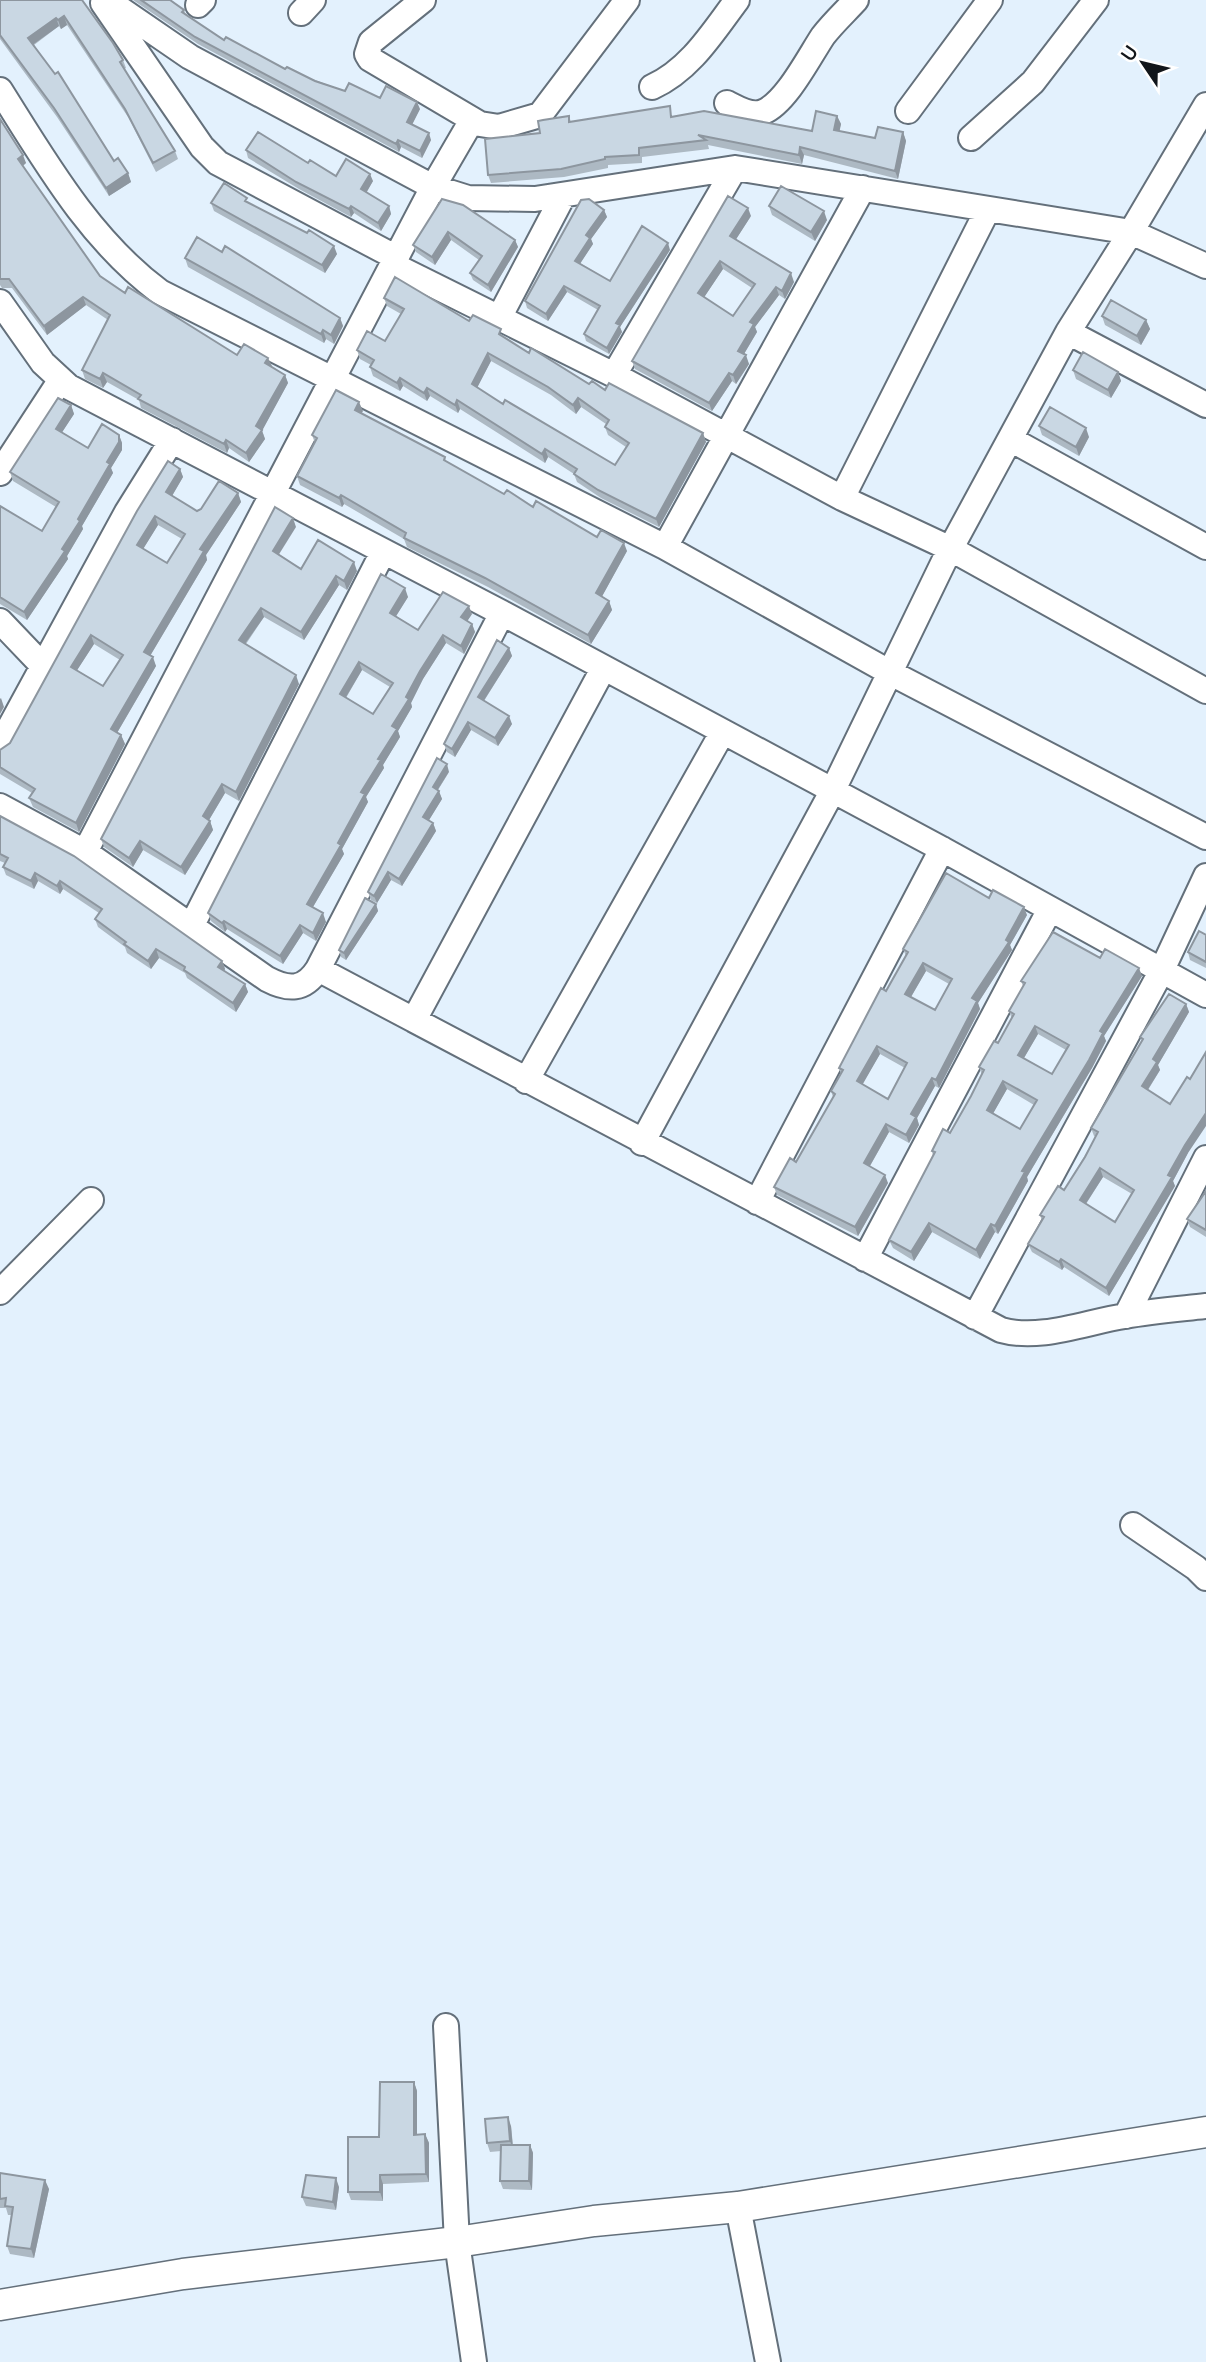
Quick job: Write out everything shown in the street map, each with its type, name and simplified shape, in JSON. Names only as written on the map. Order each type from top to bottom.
[{"type":"street","points":[[100,0],[202,147],[218,163],[499,318],[614,374],[842,498],[951,549],[1206,691]]},
{"type":"street","points":[[107,0],[190,57],[433,187],[482,200],[563,196],[735,168],[1131,232],[1206,266]]},
{"type":"street","points":[[422,0],[376,36],[367,54],[375,63],[472,120],[499,127],[540,115],[624,1]]},
{"type":"street","points":[[652,86],[665,81],[690,60],[737,0]]},
{"type":"street","points":[[727,103],[752,114],[762,113],[771,107],[783,95],[825,33],[856,0]]},
{"type":"street","points":[[908,111],[990,0]]},
{"type":"street","points":[[971,138],[1033,82],[1096,0]]},
{"type":"street","points":[[0,90],[100,240],[128,268],[160,292],[333,382],[665,547],[889,672],[1206,837]]},
{"type":"street","points":[[642,1143],[834,790],[951,549],[1068,332],[1206,105]]},
{"type":"street","points":[[85,852],[276,492],[433,187],[472,120]]},
{"type":"street","points":[[614,374],[735,168]]},
{"type":"street","points":[[665,547],[863,188]]},
{"type":"street","points":[[499,318],[563,196]]},
{"type":"street","points":[[842,498],[988,209]]},
{"type":"street","points":[[0,302],[43,363],[60,381],[276,492],[383,552],[834,790],[1206,995]]},
{"type":"street","points":[[1068,332],[1206,405]]},
{"type":"street","points":[[3,457],[60,381]]},
{"type":"street","points":[[1010,439],[1206,547]]},
{"type":"street","points":[[0,745],[127,512],[172,440]]},
{"type":"street","points":[[192,925],[383,552]]},
{"type":"street","points":[[0,806],[85,852],[280,986],[293,988],[304,985],[318,968],[502,613]]},
{"type":"street","points":[[0,621],[42,665]]},
{"type":"street","points":[[414,1020],[603,669]]},
{"type":"street","points":[[526,1081],[722,733]]},
{"type":"street","points":[[757,1202],[942,849]]},
{"type":"street","points":[[975,1317],[1162,970],[1206,876]]},
{"type":"street","points":[[865,1259],[1050,909]]},
{"type":"street","points":[[318,968],[642,1143],[975,1317],[1017,1335],[1126,1315],[1206,1306]]},
{"type":"street","points":[[1126,1315],[1206,1158]]},
{"type":"street","points":[[0,1292],[91,1200]]},
{"type":"street","points":[[1133,1525],[1196,1568],[1206,1578]]},
{"type":"street","points":[[446,2026],[457,2242],[474,2362]]},
{"type":"street","points":[[0,2305],[183,2274],[457,2242],[594,2221],[738,2207],[1206,2132]]},
{"type":"street","points":[[738,2207],[768,2362]]},
{"type":"building","points":[[0,0],[82,0],[113,43],[123,60],[120,62],[175,151],[153,163],[125,109],[64,16],[58,20],[56,18],[28,38],[55,74],[58,72],[114,161],[118,158],[128,173],[106,188],[54,108],[0,35]]},
{"type":"building","points":[[141,0],[170,0],[184,10],[182,12],[224,40],[226,37],[285,69],[287,67],[315,81],[345,91],[349,83],[380,98],[386,86],[417,102],[407,122],[429,133],[420,151],[398,140],[396,144],[195,37]]},
{"type":"building","points":[[670,106],[671,117],[704,111],[812,131],[816,111],[837,116],[834,130],[875,138],[878,127],[903,132],[895,171],[800,147],[799,155],[698,135],[706,140],[639,148],[639,155],[605,157],[561,169],[488,175],[485,139],[540,133],[538,121],[543,120],[569,116],[569,122]]},
{"type":"building","points":[[0,119],[23,155],[18,159],[100,276],[125,293],[128,287],[237,355],[244,344],[268,358],[265,363],[285,375],[256,426],[262,430],[246,453],[226,440],[224,444],[138,399],[141,395],[103,373],[100,379],[82,370],[110,315],[83,297],[44,326],[9,279],[0,279]]},
{"type":"building","points":[[258,132],[308,163],[310,160],[336,176],[346,159],[370,174],[361,189],[389,206],[378,223],[351,206],[349,209],[296,182],[246,150]]},
{"type":"building","points":[[224,183],[247,198],[245,201],[307,233],[309,230],[334,246],[322,265],[211,203]]},
{"type":"building","points":[[781,186],[824,211],[811,232],[769,206]]},
{"type":"building","points":[[728,196],[748,208],[730,236],[791,273],[782,291],[776,287],[750,322],[754,324],[738,351],[746,355],[733,375],[729,373],[709,403],[632,361]],"holes":[[[720,261],[755,284],[733,316],[698,293]]]},
{"type":"building","points":[[442,199],[463,205],[515,240],[488,285],[470,273],[482,256],[448,232],[432,257],[413,245]]},
{"type":"building","points":[[589,199],[604,210],[586,235],[590,238],[575,261],[610,281],[642,226],[668,243],[616,323],[620,325],[607,348],[584,334],[600,306],[564,286],[546,314],[525,301],[581,200]]},
{"type":"building","points":[[197,237],[222,252],[225,246],[340,318],[331,335],[323,330],[321,334],[185,258]]},
{"type":"building","points":[[395,277],[469,321],[473,315],[501,329],[499,334],[529,353],[531,348],[589,384],[592,381],[605,390],[609,383],[703,433],[656,519],[598,490],[574,474],[577,469],[545,449],[542,454],[457,400],[455,405],[427,388],[424,393],[400,378],[397,383],[370,367],[374,360],[357,350],[367,331],[385,341],[404,309],[384,298]],"holes":[[[488,353],[548,387],[573,405],[578,398],[609,420],[605,427],[629,443],[615,465],[505,400],[503,404],[472,384]]]},
{"type":"building","points":[[1111,300],[1146,320],[1137,336],[1102,316]]},
{"type":"building","points":[[1083,352],[1118,372],[1108,390],[1073,370]]},
{"type":"building","points":[[336,390],[359,402],[355,410],[445,457],[444,460],[504,494],[507,490],[533,507],[536,501],[597,537],[601,530],[624,543],[596,593],[609,601],[588,635],[485,578],[404,538],[406,533],[341,495],[339,498],[297,476],[317,438],[312,435]]},
{"type":"building","points":[[58,398],[71,405],[56,429],[88,448],[102,424],[119,435],[119,442],[107,462],[110,464],[78,519],[80,521],[62,549],[65,551],[24,612],[0,597],[0,506],[42,531],[59,502],[10,472]]},
{"type":"building","points":[[1050,407],[1086,428],[1076,447],[1039,426]]},
{"type":"building","points":[[168,461],[180,469],[166,492],[197,511],[219,481],[238,493],[200,549],[204,551],[144,652],[153,657],[111,729],[121,735],[76,823],[29,798],[35,789],[0,767],[0,750],[10,743],[137,511]],"holes":[[[155,516],[185,534],[167,563],[137,545]],[[91,635],[123,655],[103,686],[71,667]]]},
{"type":"building","points":[[275,507],[293,518],[273,551],[301,569],[318,540],[354,562],[344,581],[336,576],[301,632],[261,608],[239,640],[296,675],[236,792],[222,784],[203,816],[210,821],[181,867],[140,841],[129,858],[101,839]]},
{"type":"building","points":[[381,574],[405,588],[390,613],[418,630],[443,592],[469,606],[461,617],[472,624],[461,646],[443,635],[420,671],[406,697],[409,699],[392,726],[397,729],[361,792],[365,794],[338,843],[341,845],[307,904],[323,913],[313,933],[300,925],[280,956],[208,913]],"holes":[[[359,662],[393,683],[373,714],[340,694]]]},
{"type":"building","points":[[497,640],[509,648],[478,697],[509,716],[495,738],[468,722],[452,749],[444,744]]},
{"type":"building","points":[[437,758],[447,764],[433,787],[439,791],[423,817],[433,823],[399,879],[388,872],[374,896],[368,892]]},
{"type":"building","points":[[0,816],[74,856],[222,961],[218,967],[245,984],[233,1003],[156,949],[148,961],[95,919],[102,909],[60,881],[57,886],[35,873],[31,881],[3,867],[8,858],[0,854]]},
{"type":"building","points":[[946,873],[989,898],[993,890],[1024,907],[1006,940],[1009,942],[972,998],[977,1001],[936,1080],[932,1078],[911,1114],[916,1117],[906,1135],[886,1124],[864,1163],[885,1175],[855,1227],[774,1187],[790,1158],[796,1162],[835,1094],[831,1091],[843,1070],[839,1068],[881,988],[886,991],[908,952],[903,949]],"holes":[[[923,963],[952,979],[935,1010],[905,994]],[[877,1046],[907,1063],[888,1099],[857,1081]]]},
{"type":"building","points":[[365,898],[376,904],[344,953],[339,950]]},
{"type":"building","points":[[1199,931],[1206,935],[1206,962],[1188,952]]},
{"type":"building","points":[[1053,932],[1100,958],[1105,949],[1139,968],[1100,1031],[1103,1033],[1089,1060],[1022,1171],[1025,1172],[995,1226],[991,1224],[976,1250],[929,1223],[911,1252],[889,1240],[935,1152],[932,1151],[943,1129],[950,1133],[984,1070],[979,1067],[994,1041],[998,1043],[1014,1014],[1009,1011],[1025,983],[1021,981]],"holes":[[[1035,1026],[1069,1045],[1052,1074],[1018,1055]],[[1003,1081],[1037,1100],[1020,1129],[987,1110]]]},
{"type":"building","points":[[1169,994],[1186,1004],[1153,1059],[1157,1062],[1142,1086],[1170,1104],[1187,1077],[1190,1079],[1206,1052],[1206,1113],[1185,1145],[1168,1175],[1172,1177],[1106,1288],[1061,1259],[1059,1262],[1028,1244],[1044,1217],[1040,1215],[1058,1186],[1064,1190],[1085,1157],[1098,1132],[1091,1128],[1143,1039],[1140,1037]],"holes":[[[1100,1168],[1134,1190],[1115,1222],[1080,1200]]]},
{"type":"building","points":[[1206,1191],[1206,1230],[1187,1219]]},
{"type":"building","points":[[380,2082],[414,2082],[414,2135],[425,2134],[426,2174],[380,2175],[380,2192],[348,2192],[348,2137],[379,2137]]},
{"type":"building","points":[[508,2117],[510,2141],[487,2143],[485,2119]]},
{"type":"building","points":[[501,2145],[530,2145],[529,2181],[500,2181]]},
{"type":"building","points":[[0,2173],[45,2180],[31,2249],[7,2246],[13,2207],[5,2206],[6,2198],[0,2199]]},
{"type":"building","points":[[306,2175],[336,2178],[333,2202],[302,2197]]}]
